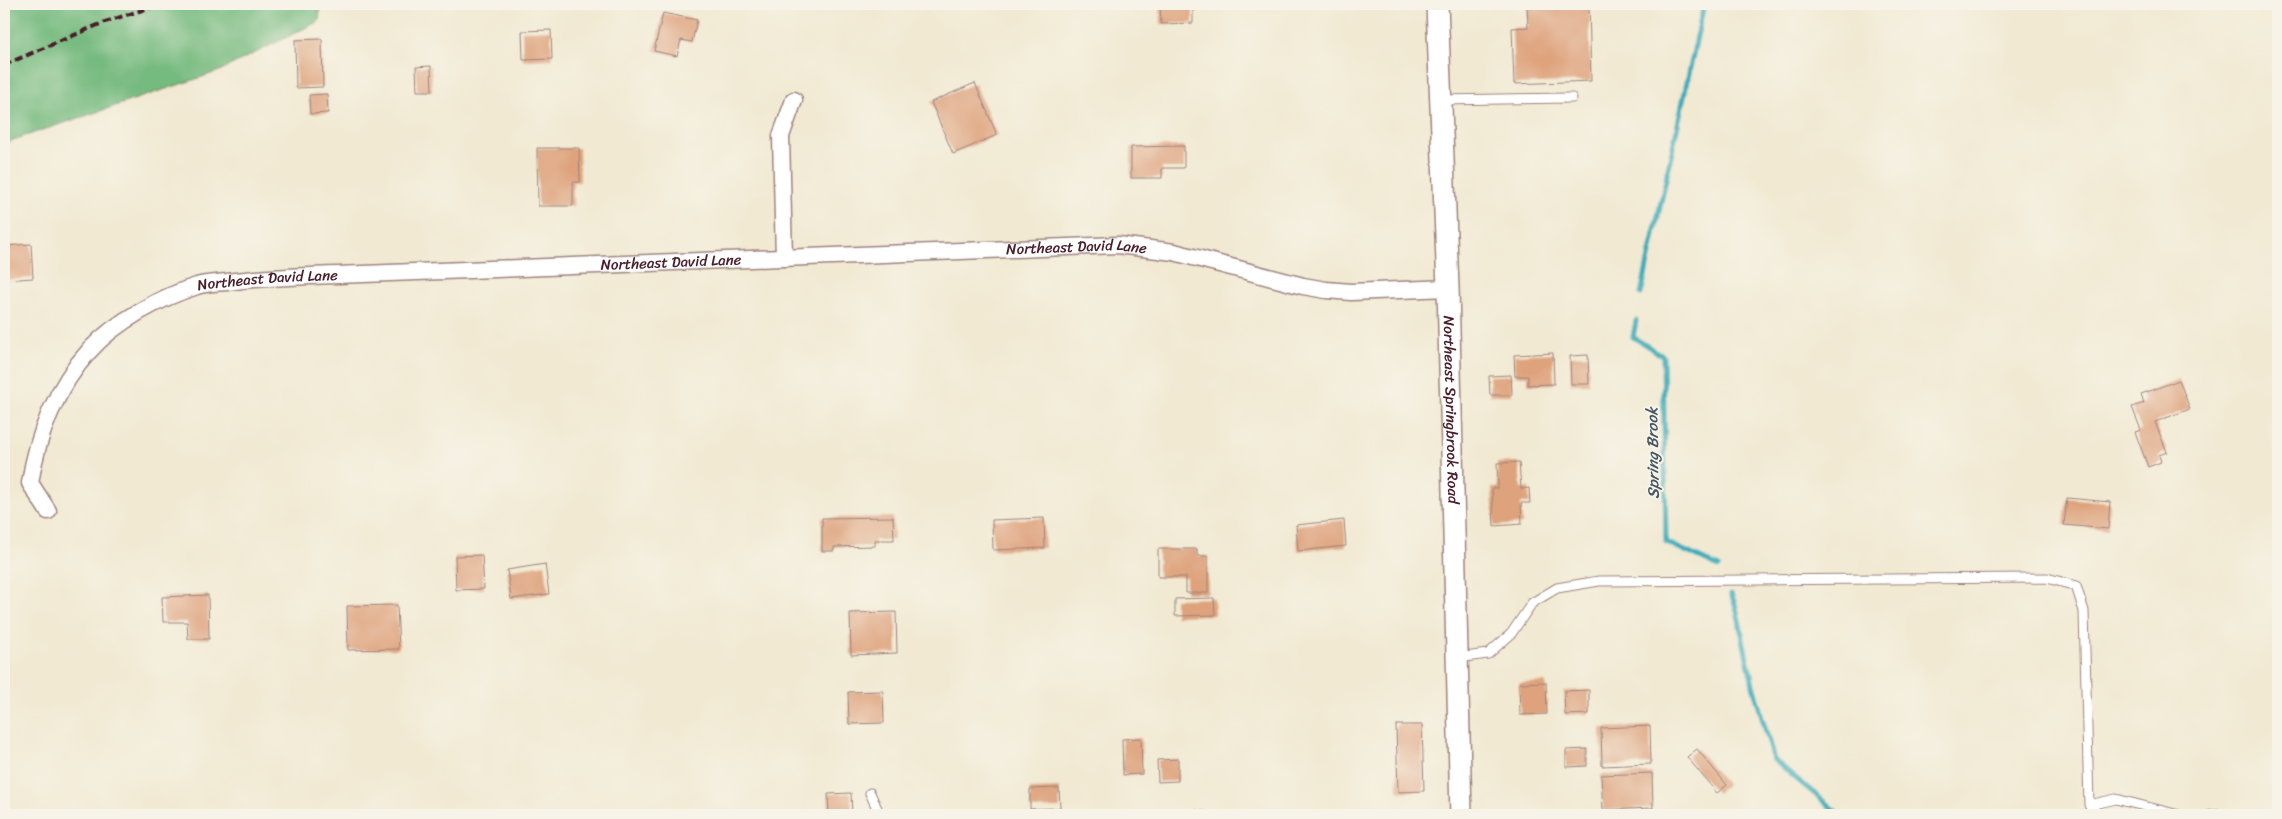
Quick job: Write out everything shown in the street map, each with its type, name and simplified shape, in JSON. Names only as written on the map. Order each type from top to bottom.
[{"type":"street","name":"Northeast Springbrook Road","points":[[1437,4],[1448,288],[1461,815]]},
{"type":"street","points":[[784,258],[781,136],[794,100]]},
{"type":"street","name":"Northeast David Lane","points":[[48,511],[30,483],[34,456],[45,425],[65,384],[90,349],[123,322],[158,302],[198,286],[255,279],[1118,245],[1147,247],[1188,255],[1303,286],[1326,290],[1351,292],[1448,288]]},
{"type":"lane","points":[[1441,100],[1572,98]]},
{"type":"lane","points":[[1457,658],[1488,654],[1511,634],[1532,603],[1557,588],[1599,581],[2047,578],[2076,586],[2084,611],[2089,805],[2116,799],[2180,815]]},
{"type":"lane","points":[[870,793],[880,815]]},
{"type":"lane","points":[[2211,815],[2235,815]]},
{"type":"green space","points":[[4,4],[320,4],[319,21],[217,72],[13,140],[4,146]]},
{"type":"building","points":[[1160,4],[1193,4],[1193,23],[1161,24]]},
{"type":"building","points":[[1527,4],[1589,4],[1591,81],[1514,84],[1512,28],[1528,27]]},
{"type":"building","points":[[663,13],[697,20],[692,42],[681,40],[677,56],[654,51]]},
{"type":"building","points":[[551,30],[552,59],[523,60],[522,31]]},
{"type":"building","points":[[322,39],[323,87],[296,88],[295,40]]},
{"type":"building","points":[[431,66],[432,91],[417,91],[416,67]]},
{"type":"building","points":[[975,83],[997,135],[953,154],[931,102]]},
{"type":"building","points":[[327,94],[328,113],[310,114],[309,95]]},
{"type":"building","points":[[1184,146],[1184,168],[1162,168],[1162,178],[1131,178],[1131,147]]},
{"type":"building","points":[[537,148],[579,148],[580,182],[573,182],[573,206],[538,206]]},
{"type":"building","points":[[31,244],[33,278],[4,280],[4,246]]},
{"type":"building","points":[[1553,353],[1554,384],[1528,385],[1528,376],[1515,376],[1514,355]]},
{"type":"building","points":[[1588,355],[1589,384],[1571,384],[1570,356]]},
{"type":"building","points":[[1511,375],[1512,395],[1490,395],[1489,376]]},
{"type":"building","points":[[2179,380],[2190,409],[2155,422],[2167,452],[2159,455],[2161,462],[2148,467],[2135,432],[2141,430],[2132,407],[2144,403],[2141,394]]},
{"type":"building","points":[[1519,462],[1521,489],[1529,488],[1530,503],[1521,503],[1522,524],[1494,526],[1492,488],[1498,488],[1497,463]]},
{"type":"building","points":[[2067,498],[2110,502],[2108,529],[2064,525]]},
{"type":"building","points":[[893,517],[894,540],[875,540],[875,546],[834,547],[834,551],[822,551],[822,518]]},
{"type":"building","points":[[1044,518],[1045,548],[993,550],[992,520]]},
{"type":"building","points":[[1344,520],[1346,546],[1298,551],[1296,525]]},
{"type":"building","points":[[1158,549],[1197,549],[1197,556],[1208,556],[1208,593],[1186,593],[1186,577],[1158,577]]},
{"type":"building","points":[[482,555],[484,589],[456,590],[455,556]]},
{"type":"building","points":[[545,564],[549,594],[511,599],[507,570]]},
{"type":"building","points":[[208,595],[209,639],[188,639],[187,622],[163,622],[162,597]]},
{"type":"building","points":[[1214,598],[1215,615],[1175,616],[1175,599]]},
{"type":"building","points":[[397,605],[399,649],[348,650],[347,606]]},
{"type":"building","points":[[896,612],[897,653],[851,655],[850,613]]},
{"type":"building","points":[[1546,682],[1547,714],[1520,715],[1519,683]]},
{"type":"building","points":[[1589,690],[1589,714],[1565,715],[1564,691]]},
{"type":"building","points":[[883,691],[884,723],[849,724],[848,692]]},
{"type":"building","points":[[1396,725],[1422,725],[1424,791],[1398,792]]},
{"type":"building","points":[[1650,726],[1651,764],[1602,766],[1601,728]]},
{"type":"building","points":[[1141,738],[1142,774],[1123,775],[1122,739]]},
{"type":"building","points":[[1587,749],[1587,766],[1566,767],[1566,750]]},
{"type":"building","points":[[1697,749],[1727,785],[1717,793],[1687,757]]},
{"type":"building","points":[[1178,759],[1178,781],[1158,782],[1157,760]]},
{"type":"building","points":[[1652,773],[1653,808],[1603,810],[1601,775]]},
{"type":"building","points":[[1059,788],[1060,808],[1030,809],[1030,789]]},
{"type":"building","points":[[851,793],[852,815],[829,815],[828,794]]},
{"type":"building","points":[[1196,810],[1218,813],[1217,815],[1195,815]]},
{"type":"waterway","name":"Spring Brook","points":[[1641,294],[1704,4]]},
{"type":"waterway","name":"Spring Brook","points":[[1636,321],[1633,337],[1663,356],[1666,542],[1719,567]]},
{"type":"waterway","name":"Spring Brook","points":[[1731,594],[1736,607],[1753,685],[1774,760],[1840,815]]},
{"type":"railway","points":[[4,65],[105,22],[161,4]]}]
